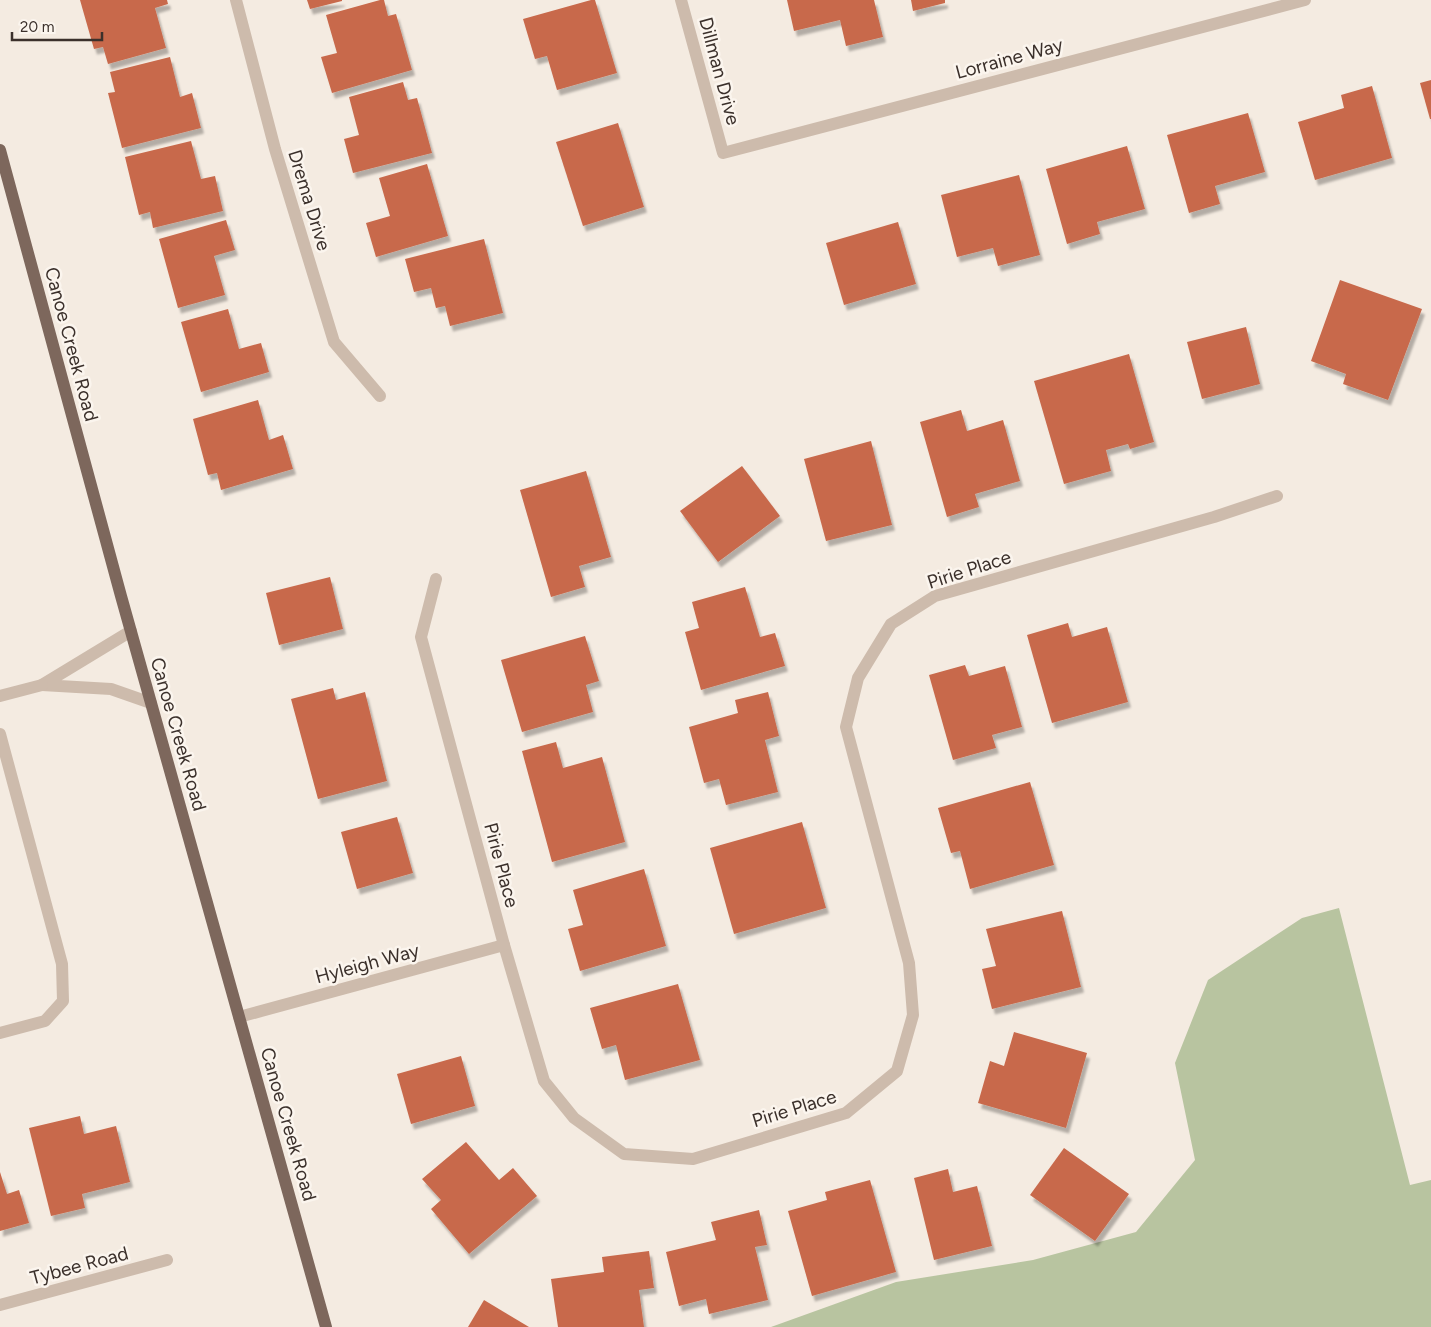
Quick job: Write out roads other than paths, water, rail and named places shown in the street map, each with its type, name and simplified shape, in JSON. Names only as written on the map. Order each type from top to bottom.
[{"type":"main road","name":"Canoe Creek Road","points":[[0,150],[131,631],[326,1327]]},
{"type":"street","name":"Drema Drive","points":[[236,0],[275,149],[334,342],[380,396]]},
{"type":"street","name":"Dillman Drive","points":[[681,0],[723,153]]},
{"type":"street","name":"Lorraine Way","points":[[723,153],[1305,0]]},
{"type":"street","name":"Pirie Place","points":[[436,579],[421,637],[504,945],[544,1081],[574,1118],[624,1154],[693,1158],[846,1113],[897,1071],[913,1015],[909,963],[846,727],[858,678],[891,624],[935,596],[1214,517],[1277,496]]},
{"type":"street","points":[[0,696],[42,685],[131,631]]},
{"type":"street","points":[[42,685],[111,689],[151,703]]},
{"type":"street","points":[[0,734],[62,964],[64,1001],[45,1021],[0,1033]]},
{"type":"street","name":"Hyleigh Way","points":[[239,1017],[504,945]]},
{"type":"street","name":"Tybee Road","points":[[0,1305],[167,1260]]}]
